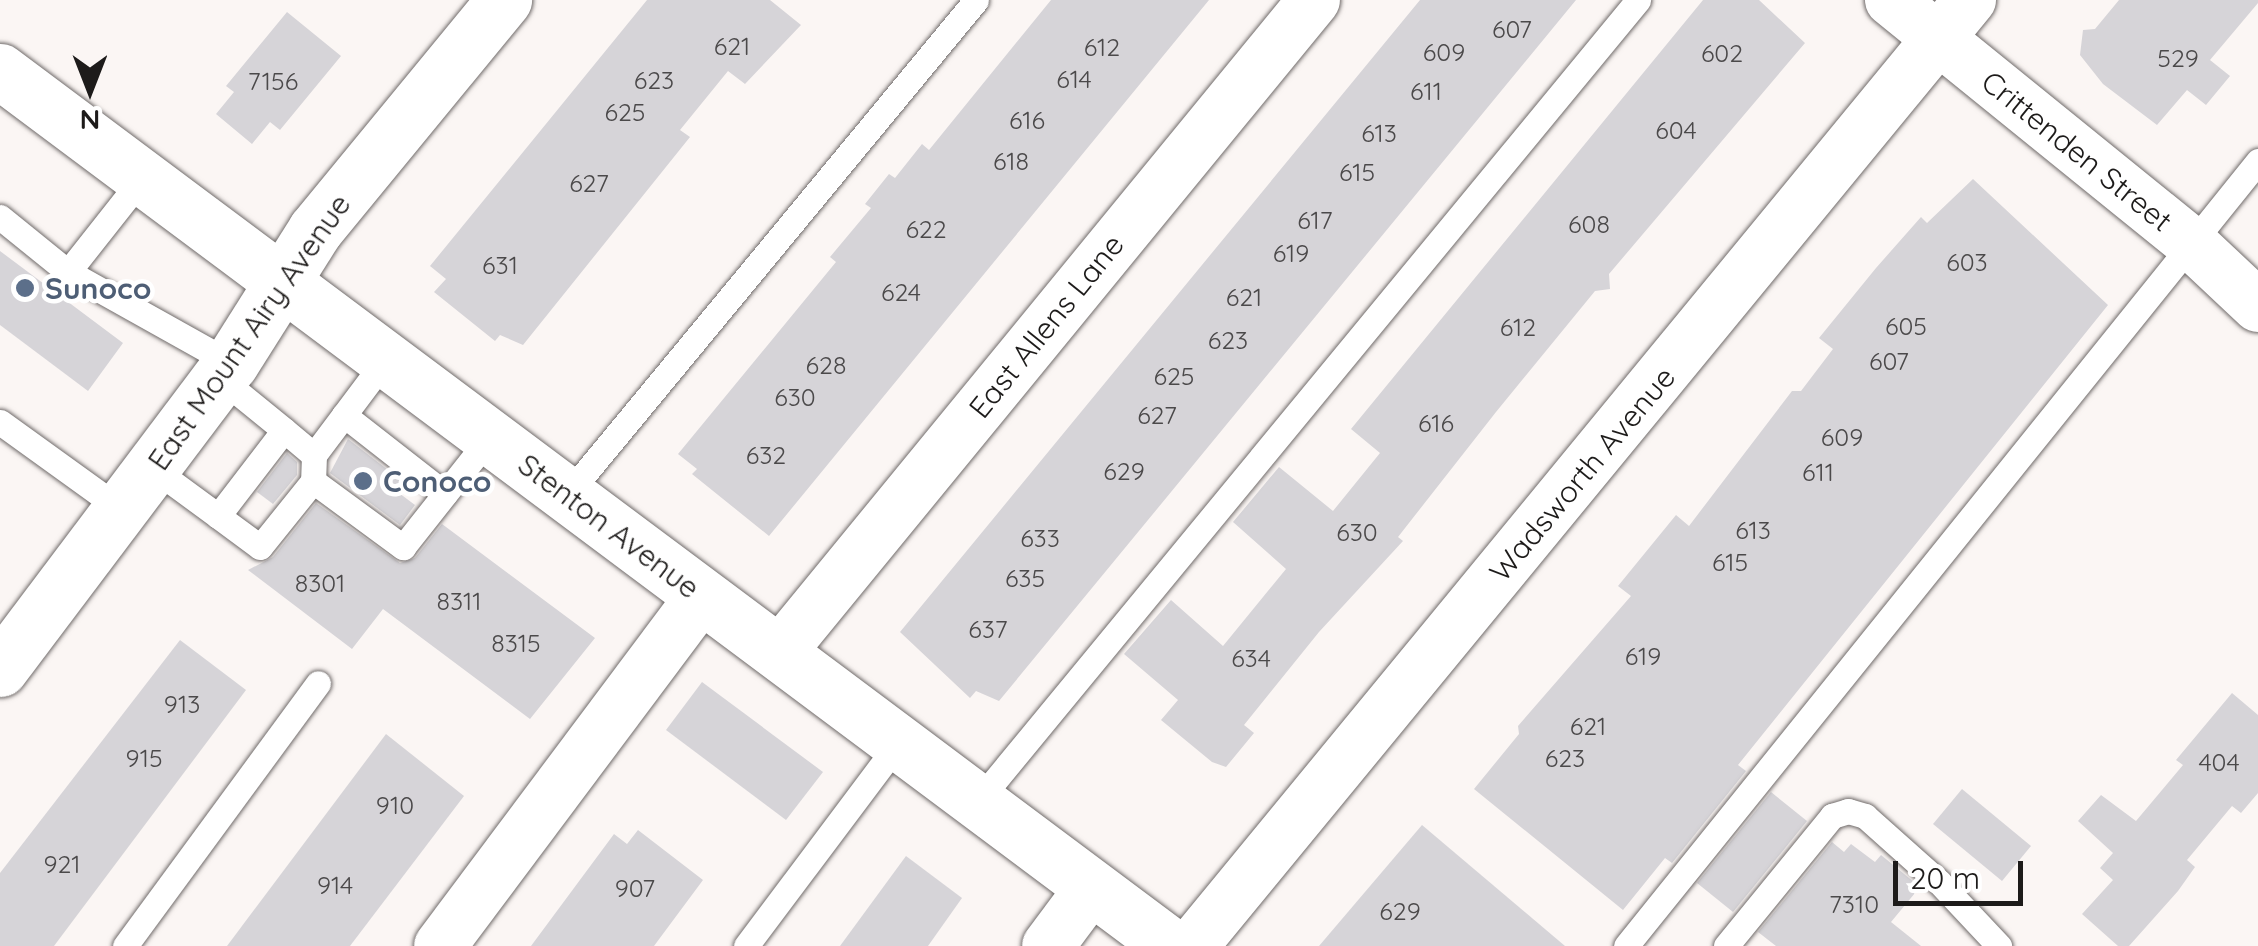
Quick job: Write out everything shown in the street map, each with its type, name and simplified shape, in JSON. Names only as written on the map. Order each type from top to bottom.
[{"type":"main road","name":"East Mount Airy Avenue","points":[[0,670],[226,370],[281,280],[504,0]]},
{"type":"main road","name":"Stenton Avenue","points":[[0,71],[1171,946]]},
{"type":"street","name":"East Allens Lane","points":[[778,653],[1314,0]]},
{"type":"street","name":"Crittenden Street","points":[[1891,0],[1954,20],[2258,306]]},
{"type":"street","name":"Wadsworth Avenue","points":[[1192,946],[1954,20]]},
{"type":"street","points":[[440,946],[702,596]]},
{"type":"street","points":[[1048,946],[1092,887]]},
{"type":"lane","points":[[567,495],[976,0]]},
{"type":"lane","points":[[978,801],[1638,0]]},
{"type":"lane","points":[[1626,946],[2258,161]]},
{"type":"lane","points":[[68,272],[143,177]]},
{"type":"lane","points":[[0,217],[68,272],[226,370],[284,430],[314,468],[402,547],[490,437]]},
{"type":"lane","points":[[0,422],[138,489],[218,516],[260,547],[344,416],[386,359]]},
{"type":"lane","points":[[344,416],[444,494]]},
{"type":"lane","points":[[218,516],[284,430]]},
{"type":"lane","points":[[125,946],[318,683]]},
{"type":"lane","points":[[746,946],[898,742]]},
{"type":"lane","points":[[1726,946],[1832,816],[1848,812],[1865,816],[1940,882],[1999,946]]},
{"type":"building","points":[[647,0],[770,0],[801,25],[745,84],[728,71],[680,130],[690,137],[523,345],[500,335],[495,341],[434,292],[446,279],[430,266]]},
{"type":"building","points":[[1051,0],[1209,0],[769,536],[692,474],[697,469],[678,454],[836,262],[830,257],[871,208],[865,204],[889,174],[895,178],[922,144],[929,150]]},
{"type":"building","points":[[1420,0],[1576,0],[999,701],[976,691],[970,698],[900,632]]},
{"type":"building","points":[[1703,0],[1759,0],[1805,43],[1609,274],[1610,289],[1595,291],[1496,412],[1398,537],[1403,541],[1319,632],[1244,725],[1254,733],[1226,767],[1212,762],[1161,720],[1178,700],[1124,654],[1171,600],[1223,646],[1286,569],[1233,522],[1279,467],[1333,511],[1380,453],[1351,429]]},
{"type":"building","points":[[2119,0],[2258,3],[2210,60],[2230,76],[2206,105],[2187,90],[2157,125],[2103,84],[2080,55],[2083,30],[2095,29]]},
{"type":"building","points":[[287,12],[341,56],[280,130],[270,122],[252,144],[216,114],[234,92],[226,86]]},
{"type":"building","points":[[1973,179],[2108,305],[1738,765],[1746,771],[1672,863],[1665,858],[1623,910],[1474,789],[1519,734],[1518,726],[1631,596],[1618,586],[1676,515],[1689,526],[1792,391],[1801,391],[1833,349],[1819,338],[1876,268],[1921,217],[1927,223]]},
{"type":"building","name":"Sunoco","points":[[0,251],[123,343],[88,391],[0,325]]},
{"type":"building","points":[[348,439],[406,484],[399,493],[415,505],[400,525],[330,473]]},
{"type":"building","points":[[287,453],[297,462],[297,475],[273,504],[257,492]]},
{"type":"building","points":[[316,503],[400,563],[415,558],[442,524],[595,638],[530,719],[383,609],[352,649],[248,570],[273,557]]},
{"type":"building","points":[[180,640],[246,690],[54,946],[0,946],[0,873]]},
{"type":"building","points":[[702,682],[823,772],[786,820],[666,730]]},
{"type":"building","points":[[2232,693],[2258,715],[2258,793],[2241,813],[2232,806],[2187,860],[2195,867],[2178,891],[2129,946],[2118,946],[2082,914],[2113,880],[2100,868],[2113,853],[2078,821],[2101,795],[2136,821],[2183,765],[2176,760]]},
{"type":"building","points":[[386,734],[464,796],[350,946],[227,946]]},
{"type":"building","points":[[1962,789],[2031,846],[2002,881],[1933,824]]},
{"type":"building","points":[[1771,792],[1807,821],[1733,912],[1697,883]]},
{"type":"building","points":[[1422,825],[1565,946],[1319,946]]},
{"type":"building","points":[[638,830],[703,880],[654,946],[531,946],[614,834],[627,844]]},
{"type":"building","points":[[1832,842],[1844,852],[1851,844],[1875,862],[1881,855],[1920,887],[1891,922],[1921,946],[1776,946],[1758,932]]},
{"type":"building","points":[[906,856],[962,898],[928,946],[840,946]]},
{"type":"place","name":"Sunoco","points":[[25,288]]},
{"type":"place","name":"Conoco","points":[[363,481]]}]
